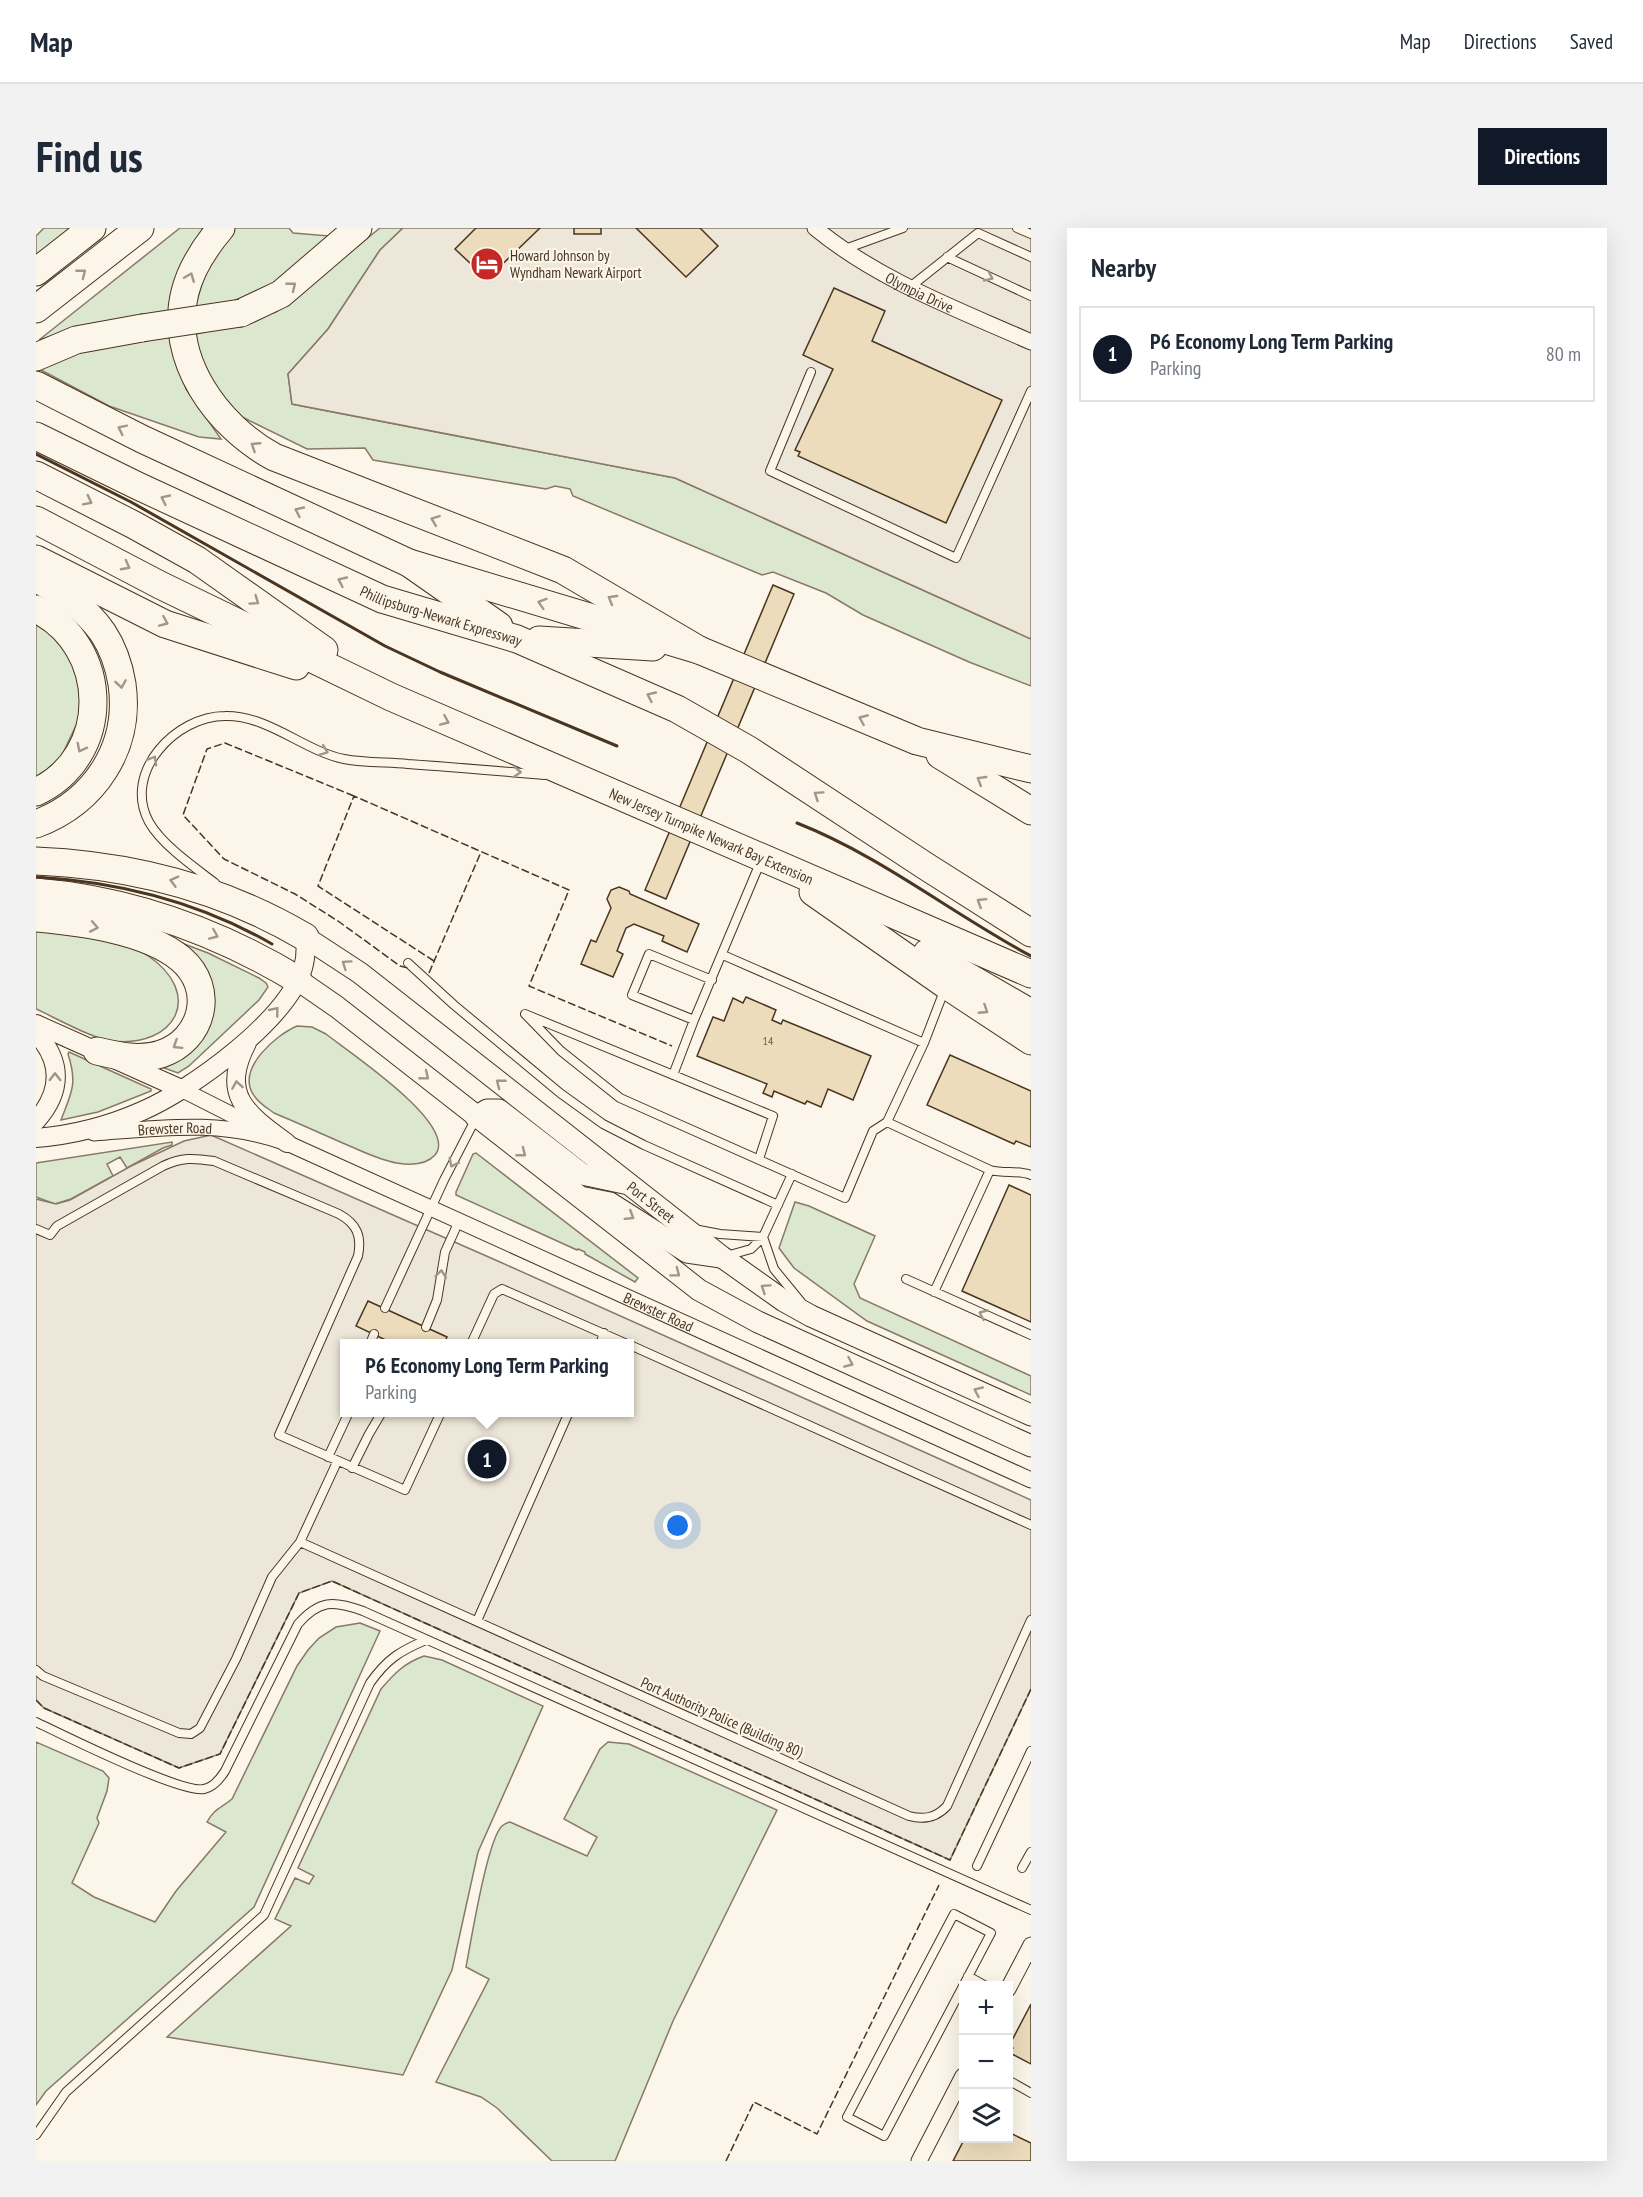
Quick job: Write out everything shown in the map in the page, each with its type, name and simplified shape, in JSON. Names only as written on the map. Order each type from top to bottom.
[{"type":"highway","points":[[36,272],[92,228]]},
{"type":"highway","points":[[36,309],[140,228]]},
{"type":"highway","points":[[220,228],[201,254],[187,284],[183,303],[184,344],[190,366],[209,399],[244,439],[274,457],[563,570],[699,650]]},
{"type":"highway","points":[[36,357],[76,340],[241,313],[281,294],[358,228]]},
{"type":"highway","name":"Phillipsburg-Newark Expressway","points":[[36,385],[142,439],[409,563],[517,639]]},
{"type":"highway","name":"Phillipsburg-Newark Expressway","points":[[36,436],[382,599],[517,639]]},
{"type":"highway","points":[[36,475],[197,560],[391,698]]},
{"type":"highway","points":[[36,520],[160,585],[391,698]]},
{"type":"highway","points":[[36,559],[165,624],[391,698]]},
{"type":"highway","points":[[409,563],[699,650],[917,741],[1031,770]]},
{"type":"highway","points":[[36,578],[77,604],[103,634],[118,667],[124,702],[120,737],[104,772],[80,799],[51,818],[36,824]]},
{"type":"highway","points":[[36,609],[59,625],[80,650],[92,681],[94,706],[85,742],[74,762],[58,779],[36,792]]},
{"type":"highway","points":[[517,639],[699,650]]},
{"type":"highway","points":[[517,639],[636,689],[723,733],[1031,933]]},
{"type":"highway","name":"New Jersey Turnpike Newark Bay Extension","points":[[391,698],[1031,974]]},
{"type":"highway","points":[[917,741],[1031,751]]},
{"type":"highway","points":[[917,741],[1031,811]]},
{"type":"highway","points":[[763,857],[946,985],[1031,1041]]},
{"type":"highway","points":[[763,857],[1031,1012]]},
{"type":"highway","points":[[36,861],[86,864],[178,882],[243,904],[305,937]]},
{"type":"highway","points":[[36,892],[100,900],[181,922],[242,948],[298,980]]},
{"type":"highway","points":[[36,918],[93,926],[145,939],[174,954],[189,967],[194,975],[200,992],[200,1011],[194,1030],[188,1039],[170,1050],[149,1056],[119,1056],[97,1051]]},
{"type":"main road","name":"Port Street","points":[[305,937],[360,973],[683,1227],[784,1301],[815,1318],[1031,1415]]},
{"type":"main road","points":[[298,980],[346,1014],[681,1277],[718,1301],[758,1322],[1031,1446]]},
{"type":"main road","points":[[476,1117],[487,1110],[499,1110],[582,1174],[629,1184]]},
{"type":"main road","points":[[576,1196],[610,1203],[687,1252],[722,1257]]},
{"type":"street","name":"Olympia Drive","points":[[814,228],[843,250],[910,287],[1031,342]]},
{"type":"street","name":"Brewster Road","points":[[61,1135],[122,1119],[144,1110],[182,1089],[249,1039],[278,1008],[298,980],[305,957],[305,937]]},
{"type":"street","name":"Brewster Road","points":[[36,1024],[182,1089],[286,1143],[1031,1480]]},
{"type":"street","points":[[36,1033],[49,1048],[53,1057],[56,1085],[49,1104],[36,1121]]},
{"type":"street","points":[[249,1039],[235,1074],[237,1093],[251,1113],[286,1143]]},
{"type":"street","name":"Brewster Road","points":[[36,1138],[203,1126],[252,1132],[286,1143]]},
{"type":"street","points":[[1012,1981],[1031,1946]]},
{"type":"street","points":[[919,2161],[959,2084]]},
{"type":"lane","points":[[843,250],[903,228]]},
{"type":"lane","points":[[1017,228],[1031,234]]},
{"type":"lane","points":[[910,287],[978,233],[1031,257]]},
{"type":"lane","points":[[948,257],[1031,296]]},
{"type":"lane","points":[[811,372],[770,471],[956,558],[1031,391]]},
{"type":"lane","points":[[243,904],[173,850],[150,825],[144,810],[142,790],[144,776],[152,760],[172,736],[184,726],[195,721],[225,716],[240,717],[343,759],[575,777]]},
{"type":"lane","points":[[673,1075],[763,857]]},
{"type":"lane","points":[[694,1020],[632,995],[649,954],[712,980]]},
{"type":"lane","points":[[723,955],[924,1043]]},
{"type":"lane","points":[[408,963],[454,1005],[551,1086],[603,1124],[644,1145],[778,1205]]},
{"type":"lane","points":[[759,1159],[773,1116],[525,1014],[561,1051],[620,1098],[846,1198],[873,1131],[887,1122],[924,1043],[946,985]]},
{"type":"lane","points":[[385,1308],[476,1117]]},
{"type":"lane","points":[[887,1122],[990,1170],[1023,1172],[1031,1175]]},
{"type":"lane","points":[[36,1229],[50,1235],[57,1226],[163,1166],[178,1159],[195,1158],[214,1161],[349,1219],[360,1237],[358,1256],[279,1435],[405,1490],[439,1417]]},
{"type":"lane","points":[[934,1292],[990,1170]]},
{"type":"lane","points":[[722,1257],[751,1249],[763,1237],[792,1174]]},
{"type":"lane","points":[[426,1327],[437,1300],[445,1252],[459,1221]]},
{"type":"lane","points":[[683,1227],[720,1234],[763,1237]]},
{"type":"lane","points":[[763,1237],[774,1269],[815,1318]]},
{"type":"lane","points":[[906,1279],[1031,1335]]},
{"type":"lane","points":[[473,1339],[494,1294],[502,1289],[617,1339]]},
{"type":"lane","points":[[602,1339],[604,1333]]},
{"type":"lane","points":[[372,1339],[374,1334]]},
{"type":"lane","points":[[634,1347],[1031,1525]]},
{"type":"lane","points":[[328,1456],[347,1417]]},
{"type":"lane","points":[[352,1468],[380,1417]]},
{"type":"lane","points":[[477,1621],[567,1417]]},
{"type":"lane","points":[[36,1670],[43,1676],[179,1733],[191,1734],[200,1728],[236,1659],[272,1577],[300,1542],[338,1462]]},
{"type":"lane","name":"Port Authority Police (Building 80)","points":[[300,1542],[909,1816],[922,1819],[936,1815],[947,1806],[1031,1620]]},
{"type":"lane","points":[[36,1722],[172,1783],[204,1789],[216,1783],[225,1771],[293,1632],[304,1617],[315,1608],[336,1603],[354,1607],[1031,1910]]},
{"type":"lane","points":[[36,2135],[66,2092],[264,1915],[370,1683],[389,1659],[426,1640]]},
{"type":"lane","points":[[977,1866],[1031,1750]]},
{"type":"lane","points":[[1022,1868],[1031,1852]]},
{"type":"lane","points":[[954,1914],[991,1933],[968,1976],[884,2136],[847,2117],[954,1914]]},
{"type":"lane","points":[[968,1976],[977,1981]]},
{"type":"lane","points":[[1013,2083],[1031,2093]]},
{"type":"green space","points":[[44,228],[76,228],[36,260],[36,236]]},
{"type":"green space","points":[[180,228],[204,228],[173,312],[76,328],[39,340]]},
{"type":"green space","points":[[234,228],[289,228],[293,233],[330,236],[271,285],[231,302],[195,307],[211,255]]},
{"type":"green space","points":[[380,228],[403,228],[380,250],[328,329],[288,374],[292,404],[675,478],[1031,639],[1031,686],[969,662],[863,615],[826,593],[773,572],[762,575],[573,496],[570,489],[555,486],[546,489],[373,460],[365,448],[307,449],[236,414],[210,387],[193,335],[276,312]]},
{"type":"green space","points":[[170,337],[186,389],[221,439],[199,437],[109,406],[39,369],[92,348]]},
{"type":"green space","points":[[36,624],[58,639],[81,680],[80,717],[56,768],[36,779]]},
{"type":"green space","points":[[36,931],[109,941],[136,949],[147,955],[165,970],[175,986],[178,1001],[175,1015],[166,1027],[153,1036],[134,1041],[112,1041],[85,1033],[36,1009]]},
{"type":"green space","points":[[179,942],[208,953],[259,978],[268,987],[259,1000],[189,1066],[178,1073],[164,1068],[187,1054],[205,1034]]},
{"type":"green space","points":[[297,1026],[312,1027],[326,1034],[398,1090],[417,1108],[431,1126],[438,1142],[435,1155],[427,1161],[412,1164],[384,1160],[274,1113],[260,1102],[253,1094],[249,1084],[254,1063],[279,1037]]},
{"type":"green space","points":[[69,1052],[151,1089],[151,1091],[98,1112],[61,1120],[73,1081]]},
{"type":"green space","points":[[172,1142],[172,1145],[127,1168],[120,1157],[107,1164],[113,1176],[71,1199],[55,1204],[36,1197],[36,1163]]},
{"type":"green space","points":[[476,1153],[638,1278],[635,1282],[585,1252],[456,1195],[473,1154]]},
{"type":"green space","points":[[795,1202],[875,1236],[854,1284],[860,1298],[1031,1376],[1031,1395],[867,1321],[794,1268],[779,1248]]},
{"type":"green space","points":[[360,1623],[380,1631],[254,1907],[46,2091],[36,2105],[36,1742],[103,1771],[109,1778],[107,1791],[97,1818],[99,1823],[72,1883],[94,1897],[155,1922],[176,1891],[226,1832],[207,1822],[215,1811],[232,1799],[297,1666],[319,1638],[336,1627]]},
{"type":"green space","points":[[424,1656],[442,1660],[543,1706],[478,1852],[452,1970],[403,2075],[167,2037],[291,1926],[275,1919],[295,1878],[309,1884],[314,1876],[298,1868],[381,1689],[400,1670]]},
{"type":"green space","points":[[608,1742],[629,1744],[777,1810],[673,2021],[615,2161],[552,2161],[497,2108],[481,2097],[436,2082],[489,1979],[466,1967],[485,1870],[496,1835],[502,1826],[510,1822],[587,1856],[597,1837],[564,1819],[600,1749]]},
{"type":"shaded area","points":[[403,228],[1031,228],[1031,639],[675,478],[292,404],[288,374],[328,329],[380,250]]},
{"type":"shaded area","points":[[211,1135],[1031,1500],[1031,1689],[950,1860],[332,1581],[299,1593],[220,1754],[179,1768],[44,1708],[36,1700],[36,1199],[56,1204],[70,1200],[131,1166],[184,1141]]},
{"type":"building","name":"Howard Johnson by Wyndham Newark Airport","points":[[476,228],[540,228],[487,279],[455,249]]},
{"type":"building","name":"Howard Johnson by Wyndham Newark Airport","points":[[574,228],[601,228],[601,234],[574,234]]},
{"type":"building","name":"Howard Johnson by Wyndham Newark Airport","points":[[636,228],[700,228],[718,246],[686,277]]},
{"type":"building","points":[[834,288],[885,311],[872,341],[1002,400],[946,523],[798,456],[800,452],[795,450],[833,369],[803,355]]},
{"type":"building","points":[[773,585],[794,594],[666,899],[645,890]]},
{"type":"building","points":[[619,887],[699,924],[687,952],[662,941],[664,936],[634,924],[626,928],[617,951],[623,954],[613,977],[581,964],[591,940],[596,942],[611,908],[607,899],[611,890]]},
{"type":"building","points":[[746,997],[776,1010],[772,1020],[781,1024],[783,1020],[871,1056],[853,1100],[828,1089],[821,1107],[807,1101],[805,1104],[774,1091],[772,1097],[763,1093],[767,1084],[697,1056],[713,1017],[724,1021],[733,998],[743,1003]]},
{"type":"building","points":[[950,1055],[1031,1091],[1031,1147],[1016,1141],[1014,1144],[927,1105]]},
{"type":"building","points":[[1009,1185],[1031,1195],[1031,1322],[962,1291]]},
{"type":"building","points":[[368,1301],[447,1337],[446,1339],[383,1339],[356,1326]]},
{"type":"building","points":[[1031,2004],[1031,2064],[1013,2055],[1013,2038]]},
{"type":"building","points":[[1013,2134],[1031,2143],[1031,2161],[953,2161],[962,2143],[1013,2143]]},
{"type":"fence","points":[[354,796],[225,743],[207,749],[183,815],[224,859],[295,894],[338,921],[400,966],[408,968]]},
{"type":"fence","points":[[434,961],[318,886],[354,796],[569,890],[529,986],[672,1046]]},
{"type":"fence","points":[[429,973],[481,852]]},
{"type":"fence","points":[[36,1700],[44,1708],[179,1768],[220,1754],[299,1593],[332,1581],[950,1860],[1031,1689]]},
{"type":"fence","points":[[726,2161],[754,2102],[817,2134],[939,1885]]},
{"type":"wall","points":[[36,454],[131,502],[385,646],[440,672],[617,746]]},
{"type":"wall","points":[[797,823],[828,836],[887,868],[1031,956]]},
{"type":"wall","points":[[36,877],[98,884],[158,897],[216,917],[272,944]]},
{"type":"place","name":"Howard Johnson by Wyndham Newark Airport","points":[[487,264]]},
{"type":"place","name":"P6 Economy Long Term Parking","points":[[487,1459]]}]
